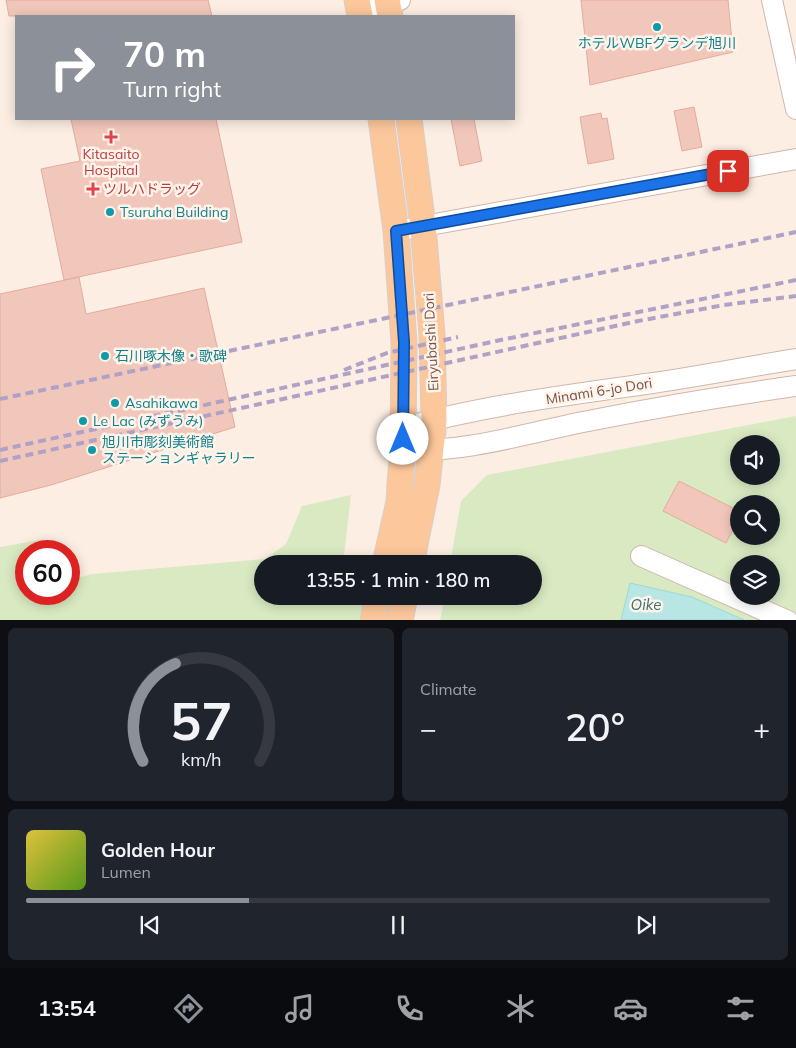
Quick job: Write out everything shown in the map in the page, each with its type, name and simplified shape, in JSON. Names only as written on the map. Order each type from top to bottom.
[{"type":"main road","name":"Eiryubashi Dori","points":[[380,120],[396,231],[404,342],[403,439],[399,502],[387,555]]},
{"type":"main road","name":"Eiryubashi Dori","points":[[409,120],[423,226],[432,334],[434,420],[427,485],[413,555]]},
{"type":"street","points":[[772,0],[796,109]]},
{"type":"street","points":[[358,8],[391,5]]},
{"type":"street","points":[[396,231],[796,159]]},
{"type":"street","name":"Minami 6-jo Dori","points":[[403,439],[434,420],[565,394],[647,384],[796,359]]},
{"type":"street","name":"Minami 6-jo Dori","points":[[403,439],[430,452],[662,406],[796,386]]},
{"type":"street","points":[[641,556],[788,620]]},
{"type":"green space","points":[[796,416],[796,620],[440,620],[443,605],[542,605],[542,555],[452,555],[461,501],[487,475]]},
{"type":"green space","points":[[351,495],[344,555],[271,555],[286,544],[302,506]]},
{"type":"green space","points":[[15,544],[15,605],[80,605],[80,577],[92,574],[254,560],[254,605],[362,605],[413,620],[0,620],[0,547]]},
{"type":"water","name":"Oike","points":[[630,583],[692,597],[744,620],[621,620]]},
{"type":"building","points":[[6,0],[208,0],[212,15],[15,15],[9,16]]},
{"type":"building","name":"ホテルWBFグランデ旭川","points":[[581,0],[728,0],[733,52],[590,85]]},
{"type":"building","points":[[694,107],[702,147],[682,151],[674,111]]},
{"type":"building","points":[[601,113],[602,119],[607,118],[614,159],[588,164],[580,117]]},
{"type":"building","points":[[71,120],[216,120],[242,242],[64,280],[41,169],[80,161]]},
{"type":"building","points":[[451,120],[474,120],[482,161],[460,166]]},
{"type":"building","name":"Asahikawa","points":[[79,277],[86,314],[204,288],[235,427],[51,485],[0,498],[0,294]]},
{"type":"building","points":[[679,481],[730,506],[730,535],[726,543],[663,511]]},
{"type":"railway","points":[[0,399],[796,232]]},
{"type":"railway","points":[[0,450],[496,341],[796,280]]},
{"type":"railway","points":[[0,461],[638,321],[724,305],[796,296]]},
{"type":"railway","points":[[344,370],[387,353],[458,337]]},
{"type":"place","name":"ホテルWBFグランデ旭川","points":[[657,27]]},
{"type":"place","name":"Kitasaito Hospital","points":[[111,137]]},
{"type":"place","name":"ツルハドラッグ","points":[[93,189]]},
{"type":"place","name":"Tsuruha Building","points":[[110,212]]},
{"type":"place","name":"石川啄木像・歌碑","points":[[105,356]]},
{"type":"place","name":"Asahikawa","points":[[115,403]]},
{"type":"place","name":"Le Lac (みずうみ)","points":[[83,421]]},
{"type":"place","name":"旭川市彫刻美術館 ステーションギャラリー","points":[[92,450]]},
{"type":"route","points":[[403,439],[404,342],[396,231],[728,171]]}]
